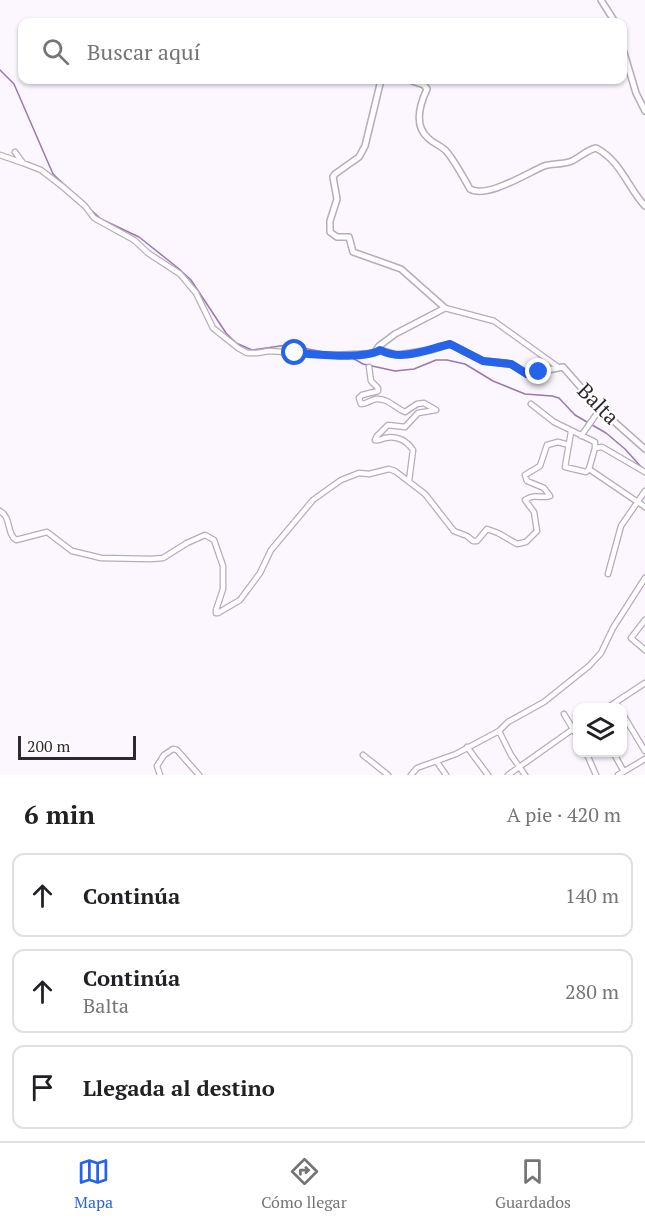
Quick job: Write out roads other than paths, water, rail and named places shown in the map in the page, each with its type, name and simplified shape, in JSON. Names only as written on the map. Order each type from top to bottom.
[{"type":"street","points":[[601,0],[612,18]]},
{"type":"street","points":[[627,65],[645,111]]},
{"type":"street","points":[[380,84],[365,146],[359,158],[334,174],[337,199],[330,221],[330,232],[337,237],[349,237],[353,252],[401,270],[445,308],[494,321],[558,367]]},
{"type":"street","points":[[421,84],[427,89],[420,107],[420,126],[425,136],[450,155],[470,189],[485,192],[546,165],[570,162],[596,148],[621,170],[645,206]]},
{"type":"street","points":[[15,152],[23,163]]},
{"type":"street","points":[[0,155],[41,170],[85,207],[94,218],[134,240],[148,253],[180,274],[196,293],[213,328],[247,353],[268,351],[358,355],[377,352],[379,346],[394,334],[445,308]]},
{"type":"street","name":"Balta","points":[[377,352],[397,355],[431,350],[450,344],[483,361],[511,364],[527,374],[563,367],[600,409],[645,449]]},
{"type":"street","points":[[369,367],[371,381],[378,391],[362,395],[359,398],[361,404],[366,404],[373,399],[381,400],[390,402],[405,412],[417,404],[424,403],[436,410],[418,413],[405,427],[388,425],[375,440],[396,438],[408,442],[413,450],[409,482]]},
{"type":"street","points":[[531,404],[570,432],[595,442],[589,469],[586,472],[565,467],[570,432]]},
{"type":"street","points":[[581,436],[587,424],[600,409]]},
{"type":"street","points":[[0,511],[6,516],[11,536],[16,540],[47,532],[72,551],[101,558],[164,558],[187,543],[205,535],[214,540],[223,566],[224,589],[216,610],[218,613],[240,600],[260,573],[271,550],[313,500],[329,487],[359,473],[369,474],[389,469],[425,494],[458,533],[476,542],[487,529],[520,544],[526,542],[537,531],[534,512],[525,500],[533,495],[550,496],[544,488],[527,481],[525,476],[540,466],[547,445],[558,442],[569,445]]},
{"type":"street","points":[[595,448],[602,447],[645,472]]},
{"type":"street","points":[[589,469],[645,507]]},
{"type":"street","points":[[608,574],[621,526],[645,491]]},
{"type":"street","points":[[411,775],[417,768],[437,762],[498,731],[508,722],[544,702],[596,659],[601,654],[613,628],[642,587],[645,578]]},
{"type":"street","points":[[644,622],[631,640],[645,650]]},
{"type":"street","points":[[616,702],[645,683]]},
{"type":"street","points":[[564,714],[573,725]]},
{"type":"street","points":[[627,721],[645,751]]},
{"type":"street","points":[[508,775],[573,728]]},
{"type":"street","points":[[498,731],[525,775]]},
{"type":"street","points":[[467,747],[488,775]]},
{"type":"street","points":[[160,775],[158,766],[164,755],[173,749],[177,750],[199,775]]},
{"type":"street","points":[[363,755],[388,775]]},
{"type":"street","points":[[588,757],[596,775]]},
{"type":"street","points":[[615,757],[623,770]]},
{"type":"street","points":[[618,775],[645,759]]},
{"type":"street","points":[[437,762],[446,775]]},
{"type":"waterway","points":[[0,70],[14,84],[53,174],[69,189]]},
{"type":"waterway","points":[[90,209],[101,219],[139,237],[178,268],[191,280],[226,333],[236,343],[252,350],[287,345],[329,353]]},
{"type":"waterway","points":[[349,356],[363,364],[395,371],[414,369],[436,360],[447,360],[465,364],[493,381],[525,394],[559,398],[575,415],[606,433],[625,449],[643,469]]}]
